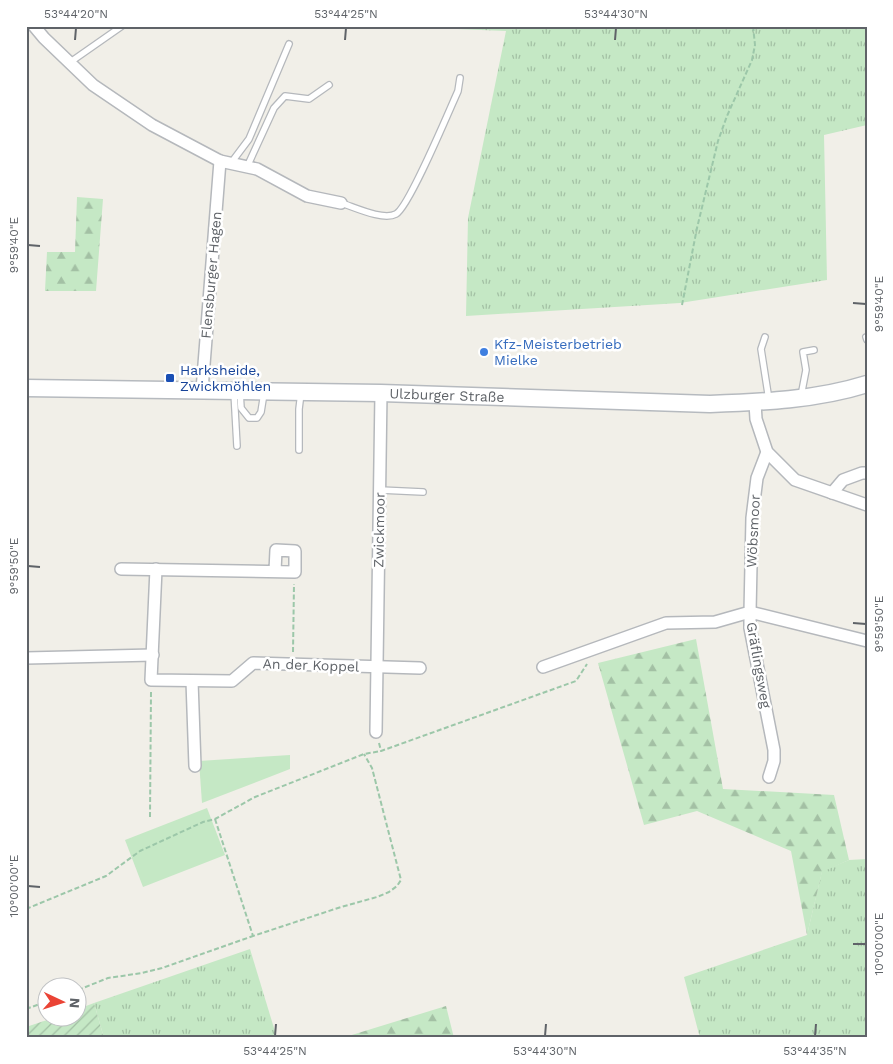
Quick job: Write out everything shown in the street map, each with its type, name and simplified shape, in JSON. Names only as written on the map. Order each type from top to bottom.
[{"type":"main road","name":"Ulzburger Straße","points":[[26,388],[301,391],[689,404],[762,402],[801,398],[848,390],[867,384]]},
{"type":"street","points":[[34,26],[93,85],[152,125],[225,162],[258,169],[307,196],[341,203]]},
{"type":"street","name":"Flensburger Hagen","points":[[202,390],[225,162]]},
{"type":"street","name":"Zwickmoor","points":[[376,732],[382,393]]},
{"type":"street","points":[[762,402],[756,419],[767,452],[795,480],[867,505]]},
{"type":"street","name":"Wöbsmoor","points":[[750,612],[752,518],[757,478],[767,452]]},
{"type":"street","points":[[832,492],[843,480],[867,473]]},
{"type":"street","points":[[121,569],[295,572],[296,551],[276,550],[275,571]]},
{"type":"street","points":[[151,680],[156,569]]},
{"type":"street","points":[[544,667],[666,623],[715,622],[750,612]]},
{"type":"street","name":"Gräflingsweg","points":[[769,777],[774,760],[774,750],[750,628],[750,612],[867,641]]},
{"type":"street","points":[[26,658],[153,655]]},
{"type":"street","name":"An der Koppel","points":[[151,680],[232,681],[253,663],[377,667]]},
{"type":"street","points":[[377,667],[420,668]]},
{"type":"street","points":[[192,681],[194,766]]},
{"type":"lane","points":[[70,63],[122,26]]},
{"type":"lane","points":[[225,162],[249,139],[289,44]]},
{"type":"lane","points":[[341,203],[382,216],[396,214],[401,209],[458,91],[460,78]]},
{"type":"lane","points":[[247,166],[274,108],[286,96],[309,99],[329,84]]},
{"type":"lane","points":[[762,402],[761,349],[764,337]]},
{"type":"lane","points":[[801,398],[806,370],[803,352],[814,350]]},
{"type":"lane","points":[[237,390],[241,408],[249,418],[257,418],[262,412],[264,391]]},
{"type":"lane","points":[[237,390],[237,446]]},
{"type":"lane","points":[[299,450],[301,391]]},
{"type":"lane","points":[[380,490],[423,492]]},
{"type":"path","points":[[682,305],[696,228],[718,141],[726,116],[752,60],[755,45],[753,26]]},
{"type":"path","points":[[292,665],[295,572]]},
{"type":"path","points":[[26,909],[106,876],[140,851],[204,822],[215,819],[255,797],[364,754],[382,751],[576,681],[598,648]]},
{"type":"path","points":[[150,817],[151,680]]},
{"type":"path","points":[[376,732],[382,751]]},
{"type":"path","points":[[88,986],[108,978],[142,974],[162,968],[341,907],[378,897],[398,886],[401,880],[372,768],[364,754]]},
{"type":"path","points":[[215,819],[253,936]]},
{"type":"path","points":[[26,1009],[38,1005]]},
{"type":"green space","points":[[383,26],[867,26],[867,125],[824,135],[827,280],[680,303],[466,316],[468,218],[506,31]]},
{"type":"green space","points":[[77,197],[103,199],[96,291],[45,291],[47,252],[75,252]]},
{"type":"green space","points":[[696,639],[723,789],[834,795],[849,860],[822,872],[807,935],[791,851],[697,811],[644,825],[598,663]]},
{"type":"green space","points":[[290,755],[290,769],[202,803],[199,761]]},
{"type":"green space","points":[[207,808],[225,855],[143,887],[125,840]]},
{"type":"green space","points":[[867,859],[867,1038],[700,1038],[684,977],[807,935],[822,871],[849,860]]},
{"type":"green space","points":[[250,949],[277,1038],[104,1038],[94,1003]]},
{"type":"green space","points":[[94,1003],[104,1038],[26,1038],[26,1027],[38,1023],[38,1026],[88,1026],[88,1005]]},
{"type":"green space","points":[[446,1006],[454,1038],[342,1038]]},
{"type":"place","name":"Kfz-Meisterbetrieb Mielke","points":[[484,352]]},
{"type":"place","name":"Harksheide, Zwickmöhlen","points":[[170,378]]}]
